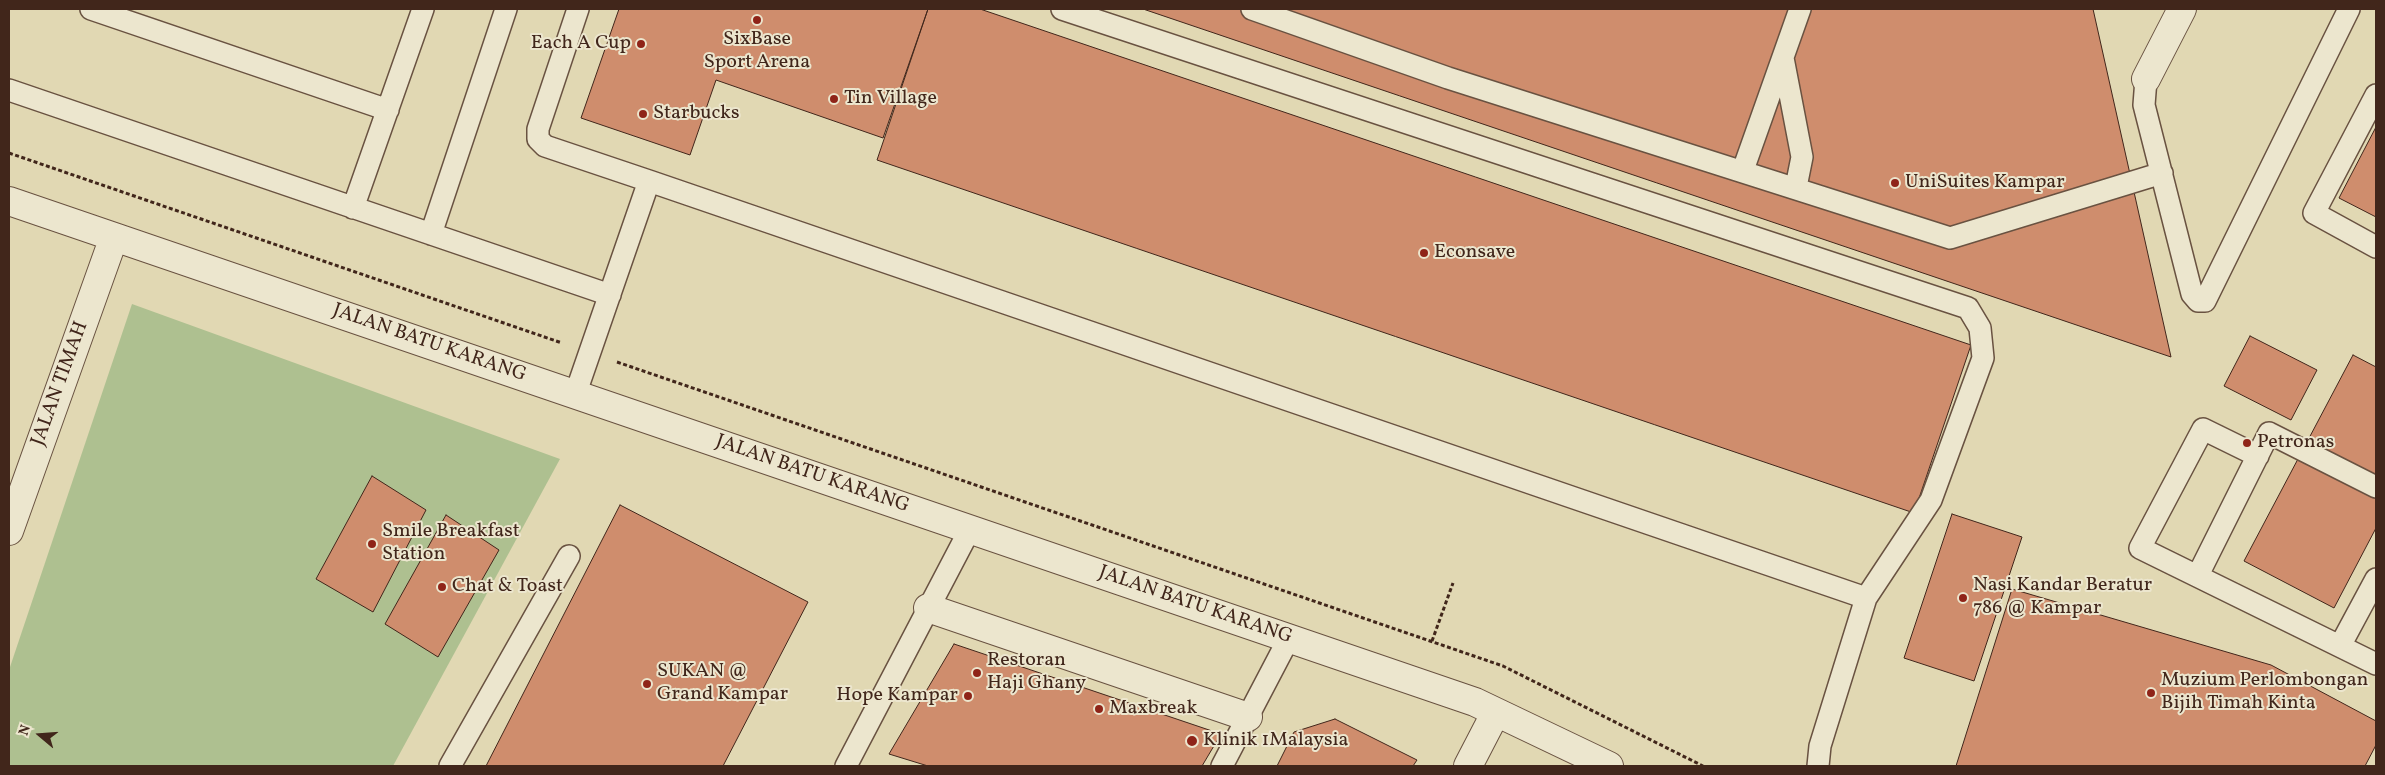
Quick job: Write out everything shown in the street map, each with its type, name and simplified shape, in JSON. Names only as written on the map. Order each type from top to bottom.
[{"type":"street","points":[[2146,79],[2182,9]]},
{"type":"street","name":"JALAN BATU KARANG","points":[[9,201],[1475,702],[1609,766]]},
{"type":"street","name":"JALAN TIMAH","points":[[9,531],[114,237]]},
{"type":"street","points":[[928,608],[1248,717]]},
{"type":"street","points":[[1468,766],[1496,712]]},
{"type":"lane","points":[[91,9],[388,110]]},
{"type":"lane","points":[[353,208],[423,9]]},
{"type":"lane","points":[[431,234],[506,9]]},
{"type":"lane","points":[[578,9],[538,129],[538,139],[545,146],[1866,598]]},
{"type":"lane","points":[[1062,9],[1968,308],[1980,328],[1983,358],[1931,500],[1866,598],[1820,746],[1818,766]]},
{"type":"lane","points":[[1252,9],[1448,78],[1743,170],[1950,238],[2162,173]]},
{"type":"lane","points":[[1743,170],[1800,9]]},
{"type":"lane","points":[[2146,79],[2144,105],[2192,294],[2198,301],[2205,301],[2349,9]]},
{"type":"lane","points":[[1783,58],[1802,157],[1796,188]]},
{"type":"lane","points":[[9,90],[610,295]]},
{"type":"lane","points":[[2376,95],[2314,213],[2376,248]]},
{"type":"lane","points":[[575,395],[649,181]]},
{"type":"lane","points":[[2258,456],[2203,429],[2140,548],[2376,664]]},
{"type":"lane","points":[[2198,575],[2268,434],[2376,486]]},
{"type":"lane","points":[[846,766],[970,529]]},
{"type":"lane","points":[[450,766],[569,556]]},
{"type":"lane","points":[[2340,646],[2376,579]]},
{"type":"lane","points":[[1222,766],[1289,638]]},
{"type":"path","points":[[9,153],[1502,666],[1703,766]]},
{"type":"path","points":[[1432,641],[1453,583]]},
{"type":"green space","points":[[132,304],[560,459],[393,766],[9,766],[9,670]]},
{"type":"building","name":"Tin Village","points":[[619,9],[928,9],[883,138],[716,80],[690,155],[581,118]]},
{"type":"building","name":"Econsave","points":[[928,9],[980,9],[1971,345],[1914,513],[877,160]]},
{"type":"building","name":"UniSuites Kampar","points":[[1143,9],[2093,9],[2171,357]]},
{"type":"building","points":[[2376,127],[2376,217],[2339,198]]},
{"type":"building","points":[[2250,336],[2317,370],[2291,420],[2224,386]]},
{"type":"building","points":[[2353,355],[2376,367],[2376,528],[2334,608],[2244,561]]},
{"type":"building","name":"Smile Breakfast Station","points":[[372,476],[426,510],[373,612],[316,579]]},
{"type":"building","name":"SUKAN @ Grand Kampar","points":[[620,505],[808,602],[723,766],[486,766]]},
{"type":"building","name":"Nasi Kandar Beratur 786 @ Kampar","points":[[1952,514],[2022,537],[1974,681],[1904,658]]},
{"type":"building","name":"Chat & Toast","points":[[446,515],[499,550],[438,657],[385,624]]},
{"type":"building","name":"Muzium Perlombongan Bijih Timah Kinta","points":[[2012,589],[2271,665],[2376,721],[2376,745],[2365,766],[1956,766]]},
{"type":"building","points":[[954,644],[1221,734],[1202,766],[928,766],[889,754]]},
{"type":"building","points":[[1335,719],[1417,760],[1413,766],[1277,766],[1294,732]]},
{"type":"place","name":"SixBase Sport Arena","points":[[757,20]]},
{"type":"place","name":"Each A Cup","points":[[641,44]]},
{"type":"place","name":"Tin Village","points":[[834,99]]},
{"type":"place","name":"Starbucks","points":[[643,114]]},
{"type":"place","name":"UniSuites Kampar","points":[[1895,183]]},
{"type":"place","name":"Econsave","points":[[1424,253]]},
{"type":"place","name":"Petronas","points":[[2247,443]]},
{"type":"place","name":"Smile Breakfast Station","points":[[372,544]]},
{"type":"place","name":"Chat & Toast","points":[[442,587]]},
{"type":"place","name":"Nasi Kandar Beratur 786 @ Kampar","points":[[1963,598]]},
{"type":"place","name":"Restoran Haji Ghany","points":[[977,673]]},
{"type":"place","name":"SUKAN @ Grand Kampar","points":[[647,684]]},
{"type":"place","name":"Muzium Perlombongan Bijih Timah Kinta","points":[[2151,693]]},
{"type":"place","name":"Hope Kampar","points":[[968,696]]},
{"type":"place","name":"Maxbreak","points":[[1099,709]]},
{"type":"place","name":"Klinik 1Malaysia","points":[[1192,741]]}]
